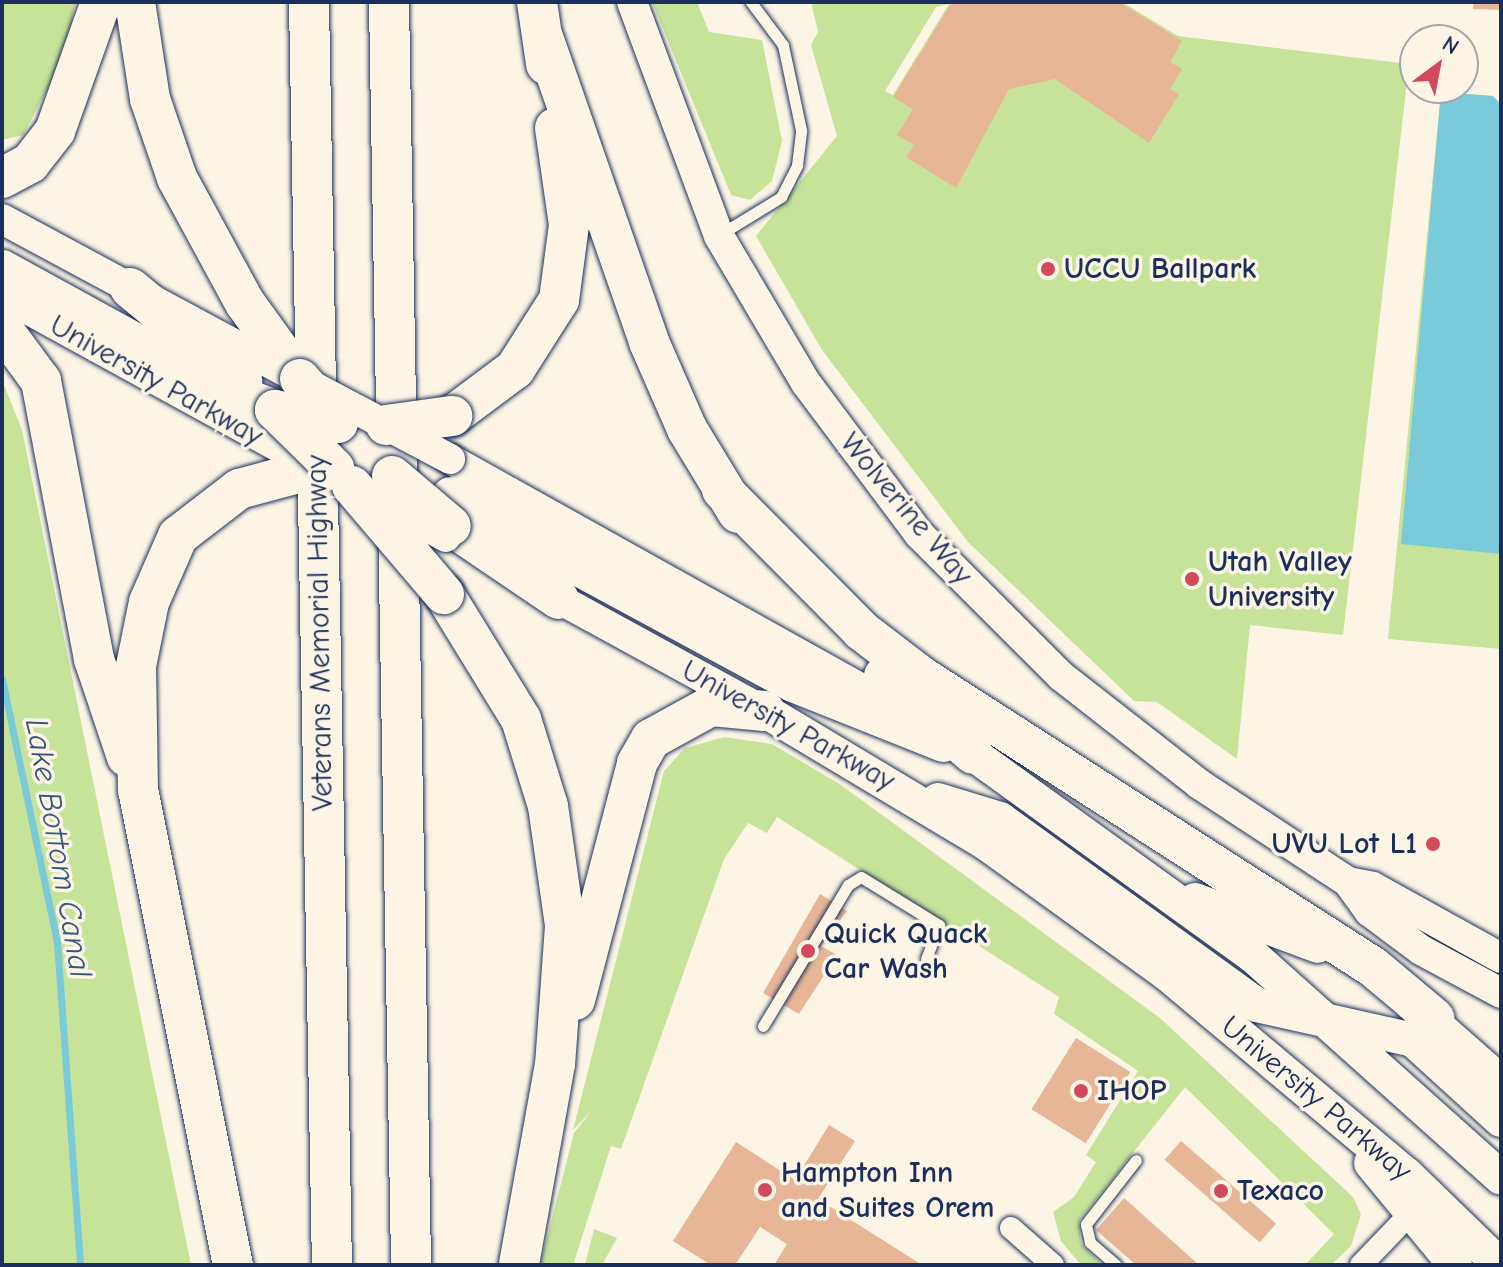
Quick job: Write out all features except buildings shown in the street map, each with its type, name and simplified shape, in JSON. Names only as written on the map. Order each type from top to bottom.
[{"type":"highway","points":[[2,178],[30,163],[55,131],[101,2]]},
{"type":"highway","points":[[135,2],[145,79],[169,160],[260,387]]},
{"type":"highway","name":"Veterans Memorial Highway","points":[[309,2],[332,1265]]},
{"type":"highway","points":[[389,2],[411,1265]]},
{"type":"highway","points":[[2,270],[338,423],[386,425],[452,416],[515,369],[550,320],[569,264],[540,20]]},
{"type":"highway","points":[[540,20],[649,342],[722,490],[824,619],[973,754]]},
{"type":"highway","points":[[130,288],[260,387],[334,474],[444,594],[521,719],[548,806],[565,926],[555,1064]]},
{"type":"highway","points":[[2,328],[41,381],[94,659],[138,791],[233,1265]]},
{"type":"highway","points":[[260,387],[300,379],[338,423],[392,476],[793,682],[973,754]]},
{"type":"highway","points":[[138,791],[136,666],[149,602],[178,536],[214,504],[259,481],[334,474],[392,476]]},
{"type":"highway","points":[[722,490],[889,652],[1184,851],[1373,967],[1434,1018]]},
{"type":"highway","points":[[451,506],[559,599]]},
{"type":"highway","points":[[519,1265],[555,1064],[637,763],[651,739],[711,706],[765,711]]},
{"type":"main road","name":"Wolverine Way","points":[[632,2],[719,236],[806,383],[944,563],[1061,676],[1199,784],[1348,882],[1370,912],[1421,950],[1501,993]]},
{"type":"main road","points":[[2,219],[130,288]]},
{"type":"main road","name":"University Parkway","points":[[2,295],[260,387]]},
{"type":"main road","points":[[300,379],[386,425],[451,506]]},
{"type":"main road","points":[[334,474],[451,506]]},
{"type":"main road","name":"University Parkway","points":[[559,599],[899,788],[1102,926],[1336,1114],[1500,1265]]},
{"type":"main road","points":[[973,754],[1169,890],[1334,1022],[1501,1178]]},
{"type":"main road","points":[[899,788],[1000,819],[1257,1005],[1413,1040],[1501,1120]]},
{"type":"main road","name":"Wolverine Way","points":[[1348,882],[1373,887],[1501,958]]},
{"type":"main road","points":[[1169,890],[1317,946],[1434,1018],[1501,1082]]},
{"type":"main road","points":[[1336,1114],[1409,1215],[1455,1265]]},
{"type":"street","points":[[1361,1265],[1409,1215]]},
{"type":"street","points":[[1011,1228],[1053,1265]]},
{"type":"lane","points":[[719,236],[781,197],[797,165],[801,130],[783,45],[751,2]]},
{"type":"lane","points":[[763,1026],[848,885],[861,877],[939,925],[926,959]]},
{"type":"lane","points":[[1116,1265],[1090,1242],[1086,1224],[1136,1160]]},
{"type":"green space","points":[[2,2],[75,2],[66,54],[23,135],[2,140]]},
{"type":"green space","points":[[652,2],[697,2],[709,32],[762,40],[782,141],[772,181],[750,200],[731,195]]},
{"type":"green space","name":"UCCU Ballpark","points":[[811,2],[1122,2],[1178,36],[1399,63],[1399,104],[1404,104],[1343,635],[1250,625],[1237,759],[1157,702],[1134,701],[968,542],[822,350],[756,236],[837,136],[811,45],[818,32]],"holes":[[[949,4],[893,95],[885,91],[936,7]]]},
{"type":"green space","points":[[1479,95],[1493,96],[1501,104],[1501,649],[1388,639],[1440,104],[1479,104]]},
{"type":"green space","points":[[2,380],[22,430],[191,1265],[2,1265]]},
{"type":"green space","points":[[724,737],[772,744],[841,785],[1160,1018],[1353,1197],[1361,1214],[1351,1246],[1331,1265],[1305,1265],[1334,1234],[1185,1087],[1079,1221],[1081,1244],[1102,1265],[1081,1265],[1061,1241],[1053,1212],[1074,1197],[1096,1162],[1086,1155],[1138,1071],[1054,1014],[1059,997],[777,817],[767,833],[748,823],[724,859],[621,1149],[611,1146],[573,1265],[540,1265],[574,1133],[593,1109],[573,1130],[664,771],[685,748]]},
{"type":"green space","points":[[594,1229],[617,1238],[602,1265],[585,1265]]},
{"type":"water","points":[[1479,95],[1493,96],[1501,105],[1501,554],[1401,544],[1440,104],[1479,104]]},
{"type":"waterway","name":"Lake Bottom Canal","points":[[2,679],[57,942],[80,1265]]},
{"type":"place","name":"UCCU Ballpark","points":[[1048,269]]},
{"type":"place","name":"Utah Valley University","points":[[1192,579]]},
{"type":"place","name":"UVU Lot L1","points":[[1433,844]]},
{"type":"place","name":"Quick Quack Car Wash","points":[[808,951]]},
{"type":"place","name":"IHOP","points":[[1081,1091]]},
{"type":"place","name":"Hampton Inn and Suites Orem","points":[[765,1190]]},
{"type":"place","name":"Texaco","points":[[1221,1191]]}]
